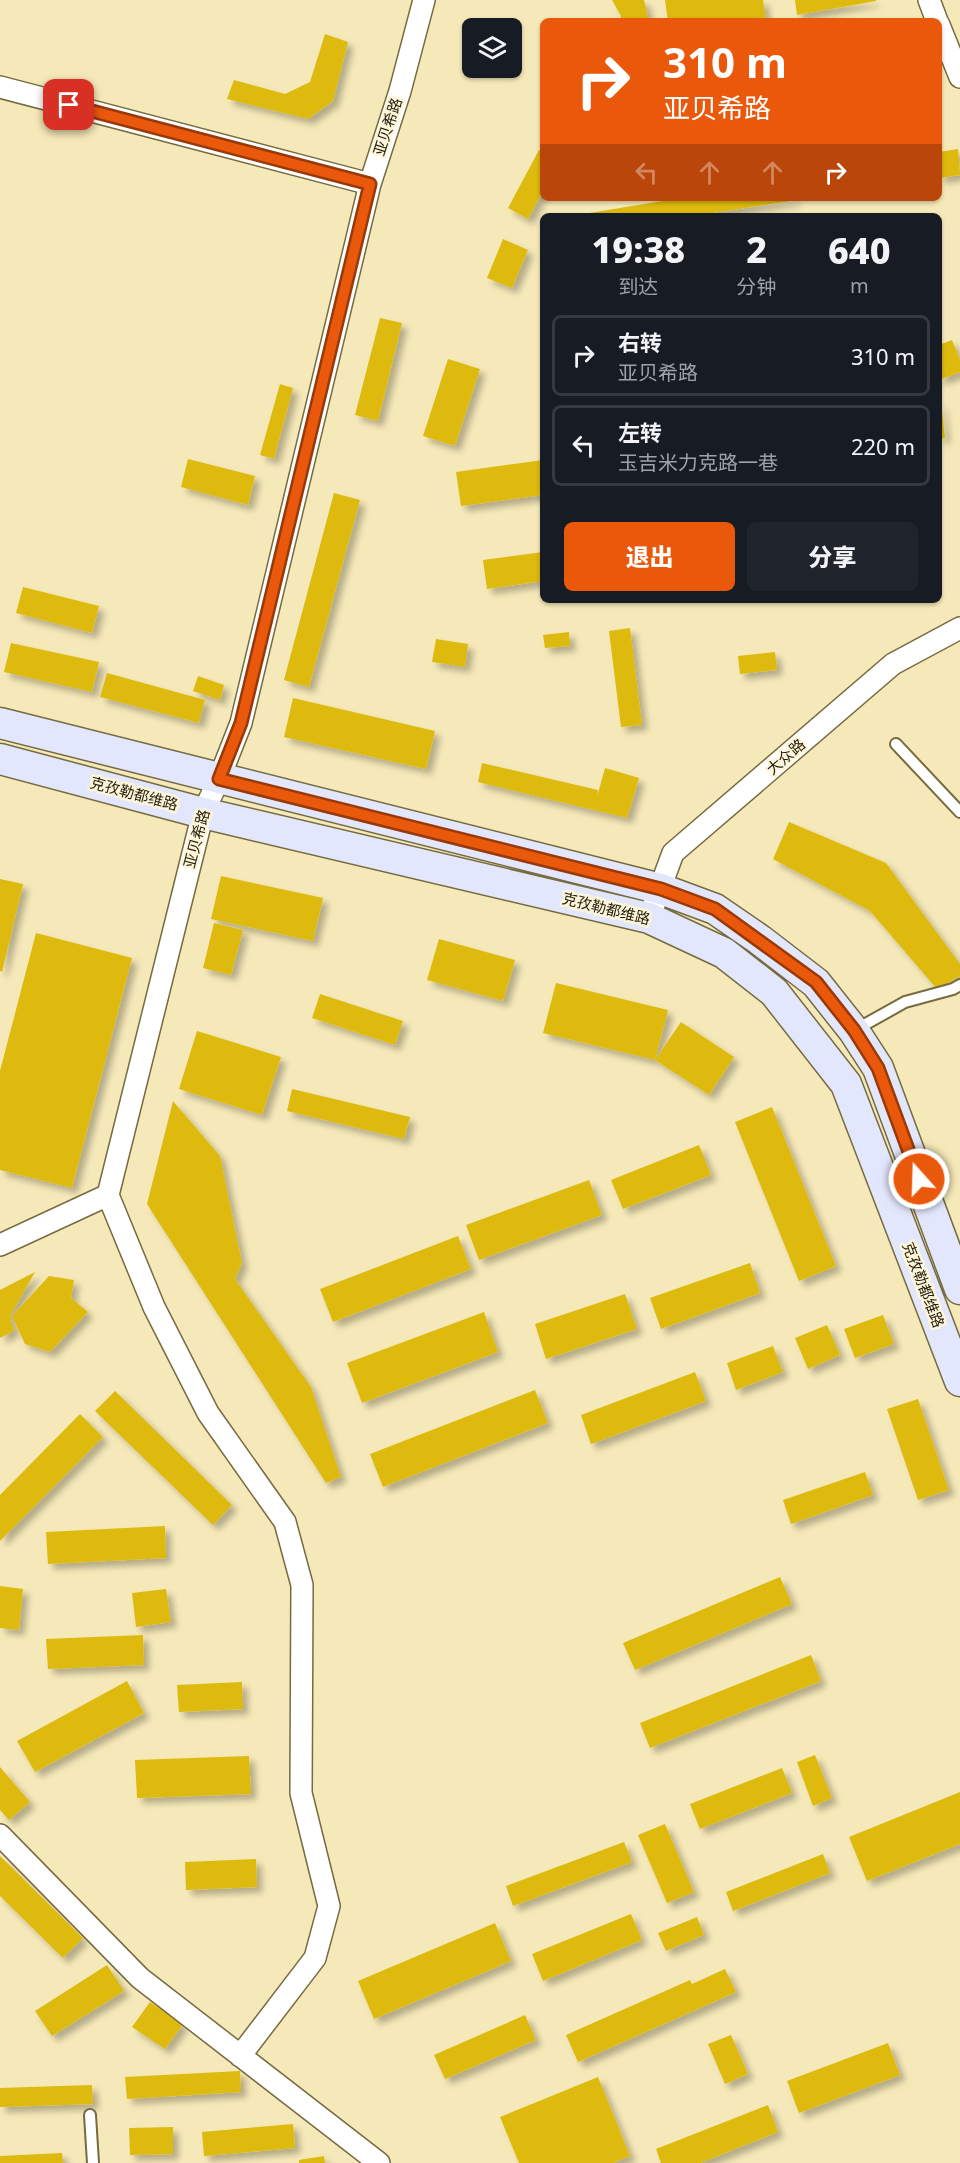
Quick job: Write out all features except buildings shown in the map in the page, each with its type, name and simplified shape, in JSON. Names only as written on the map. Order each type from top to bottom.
[{"type":"main road","name":"克孜勒都维路","points":[[0,723],[661,889],[715,909],[816,982],[854,1030],[878,1068],[960,1289]]},
{"type":"main road","name":"克孜勒都维路","points":[[0,759],[203,813],[649,918],[724,953],[774,992],[846,1084],[960,1381]]},
{"type":"street","name":"亚贝希路","points":[[108,1195],[203,813],[241,723],[370,184],[400,91],[424,0]]},
{"type":"street","points":[[929,0],[936,18]]},
{"type":"street","points":[[942,33],[960,77]]},
{"type":"street","points":[[0,87],[370,184]]},
{"type":"street","name":"大众路","points":[[649,918],[673,853],[893,664],[960,628]]},
{"type":"street","points":[[0,1245],[108,1195],[153,1307],[208,1413],[285,1522],[302,1585],[301,1793],[329,1906],[315,1958],[240,2055]]},
{"type":"street","points":[[0,1834],[140,1978],[379,2163]]},
{"type":"lane","points":[[896,744],[960,812]]},
{"type":"lane","points":[[854,1030],[905,1002],[960,985]]},
{"type":"lane","points":[[90,2115],[93,2163]]},
{"type":"route","points":[[69,105],[370,184],[241,723],[219,779],[661,889],[715,909],[816,982],[854,1030],[878,1068],[919,1179]]}]
